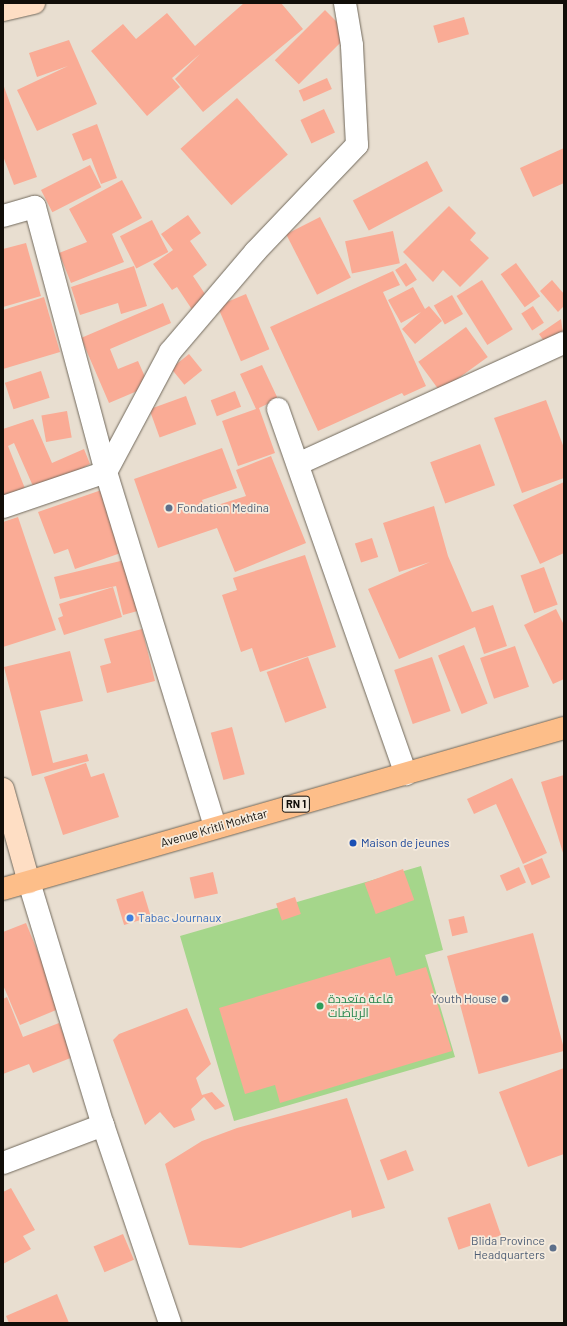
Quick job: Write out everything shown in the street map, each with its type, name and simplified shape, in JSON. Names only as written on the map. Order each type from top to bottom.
[{"type":"main road","points":[[3,10],[34,3]]},
{"type":"main road","name":"Avenue Kritli Mokhtar","points":[[3,889],[564,728]]},
{"type":"main road","points":[[3,789],[29,882]]},
{"type":"street","points":[[3,507],[106,472],[170,352],[254,252],[357,145],[353,52],[345,3]]},
{"type":"street","points":[[3,216],[35,206],[106,472],[215,827]]},
{"type":"street","points":[[298,464],[564,343]]},
{"type":"street","points":[[278,409],[406,774]]},
{"type":"street","points":[[29,882],[103,1124],[170,1323]]},
{"type":"street","points":[[3,1163],[103,1124]]},
{"type":"green space","name":"قاعة متعددة الرياضات","points":[[421,866],[443,950],[425,955],[455,1057],[234,1121],[180,936]]},
{"type":"building","points":[[244,3],[281,3],[303,29],[203,112],[175,79],[200,54],[172,78],[180,87],[147,116],[91,51],[123,24],[136,39],[167,13],[195,46]]},
{"type":"building","points":[[325,10],[349,34],[299,84],[275,60]]},
{"type":"building","points":[[464,17],[469,34],[438,43],[433,26]]},
{"type":"building","points":[[69,40],[97,104],[37,131],[17,90],[68,66],[37,77],[29,53]]},
{"type":"building","points":[[327,78],[332,89],[304,102],[299,91]]},
{"type":"building","points":[[3,84],[37,177],[14,185],[3,156]]},
{"type":"building","points":[[237,98],[288,154],[231,205],[181,149]]},
{"type":"building","points":[[324,109],[335,133],[311,144],[300,120]]},
{"type":"building","points":[[97,124],[117,178],[101,184],[91,158],[83,161],[72,134]]},
{"type":"building","points":[[564,148],[564,183],[533,197],[520,168]]},
{"type":"building","points":[[427,161],[443,191],[369,230],[353,200]]},
{"type":"building","points":[[90,165],[101,187],[52,212],[41,190]]},
{"type":"building","points":[[122,180],[142,218],[112,234],[124,262],[71,283],[59,253],[87,242],[69,209]]},
{"type":"building","points":[[449,206],[476,233],[470,240],[489,258],[460,287],[443,270],[433,282],[403,252]]},
{"type":"building","points":[[188,215],[201,233],[190,241],[207,265],[193,276],[209,300],[193,311],[177,287],[172,290],[153,264],[173,250],[161,234]]},
{"type":"building","points":[[320,217],[351,278],[317,295],[286,234]]},
{"type":"building","points":[[152,220],[168,252],[136,268],[120,236]]},
{"type":"building","points":[[393,231],[400,263],[352,273],[345,241]]},
{"type":"building","points":[[26,243],[41,296],[3,307],[3,249]]},
{"type":"building","points":[[406,263],[417,280],[406,287],[395,270]]},
{"type":"building","points":[[516,263],[540,296],[525,307],[501,274]]},
{"type":"building","points":[[134,266],[147,306],[121,314],[118,303],[80,315],[71,287]]},
{"type":"building","points":[[393,271],[400,285],[383,292],[426,386],[404,396],[402,393],[318,431],[270,327]]},
{"type":"building","points":[[482,280],[513,329],[487,345],[457,296]]},
{"type":"building","points":[[552,280],[564,294],[564,306],[558,312],[540,291]]},
{"type":"building","points":[[413,287],[425,309],[429,306],[442,321],[415,344],[402,329],[421,312],[401,323],[388,300]]},
{"type":"building","points":[[246,294],[269,349],[241,361],[217,306]]},
{"type":"building","points":[[452,295],[463,314],[445,325],[434,306]]},
{"type":"building","points":[[44,297],[60,352],[3,369],[3,310]]},
{"type":"building","points":[[163,303],[171,323],[110,349],[118,369],[138,361],[149,386],[109,403],[81,338]]},
{"type":"building","points":[[533,306],[544,323],[532,330],[521,314]]},
{"type":"building","points":[[561,319],[564,341],[550,350],[539,334]]},
{"type":"building","points":[[466,327],[488,357],[440,392],[418,362]]},
{"type":"building","points":[[189,354],[202,370],[184,385],[171,368]]},
{"type":"building","points":[[262,365],[278,399],[259,408],[275,453],[238,466],[222,421],[256,409],[240,374]]},
{"type":"building","points":[[41,371],[50,398],[14,409],[5,383]]},
{"type":"building","points":[[235,391],[241,407],[217,416],[211,400]]},
{"type":"building","points":[[186,396],[196,424],[160,438],[149,409]]},
{"type":"building","points":[[546,400],[564,448],[564,478],[522,493],[494,418]]},
{"type":"building","points":[[67,411],[72,438],[46,442],[41,416]]},
{"type":"building","points":[[33,419],[52,463],[84,449],[90,464],[36,493],[14,443],[8,446],[26,491],[3,500],[3,429]]},
{"type":"building","points":[[480,444],[495,485],[445,503],[430,462]]},
{"type":"building","points":[[222,448],[237,488],[202,500],[205,509],[246,496],[236,470],[271,456],[306,543],[235,572],[217,528],[158,548],[134,479]]},
{"type":"building","points":[[564,482],[564,553],[540,564],[513,505]]},
{"type":"building","points":[[113,486],[135,548],[75,569],[68,549],[54,554],[38,512]]},
{"type":"building","points":[[434,506],[448,556],[472,612],[493,605],[507,646],[484,654],[475,627],[399,659],[368,589],[430,562],[399,572],[383,523]]},
{"type":"building","points":[[18,517],[56,630],[3,647],[3,522]]},
{"type":"building","points":[[372,538],[378,557],[361,563],[355,544]]},
{"type":"building","points":[[305,555],[336,647],[260,672],[252,648],[241,652],[222,595],[237,590],[233,578]]},
{"type":"building","points":[[133,558],[145,609],[123,615],[116,586],[60,599],[54,577]]},
{"type":"building","points":[[544,567],[558,605],[534,613],[521,576]]},
{"type":"building","points":[[113,587],[122,617],[64,635],[58,618],[63,616],[59,604]]},
{"type":"building","points":[[556,609],[564,625],[564,679],[553,684],[524,625]]},
{"type":"building","points":[[142,629],[155,681],[107,693],[100,666],[111,663],[104,639]]},
{"type":"building","points":[[464,645],[488,703],[462,714],[438,655]]},
{"type":"building","points":[[515,646],[529,687],[494,699],[480,658]]},
{"type":"building","points":[[70,651],[83,701],[40,711],[53,763],[87,754],[89,761],[32,776],[4,667]]},
{"type":"building","points":[[308,657],[326,708],[285,723],[267,672]]},
{"type":"building","points":[[432,657],[451,711],[413,724],[394,670]]},
{"type":"building","points":[[232,727],[245,774],[223,780],[211,733]]},
{"type":"building","points":[[86,763],[91,777],[104,773],[119,817],[63,835],[44,777]]},
{"type":"building","points":[[564,775],[564,856],[541,782]]},
{"type":"building","points":[[512,778],[547,853],[523,864],[496,804],[474,814],[467,799]]},
{"type":"building","points":[[542,858],[550,877],[532,885],[524,866]]},
{"type":"building","points":[[519,867],[526,883],[507,891],[500,876]]},
{"type":"building","points":[[403,869],[414,900],[376,914],[364,883]]},
{"type":"building","points":[[213,872],[218,893],[195,899],[190,877]]},
{"type":"building","points":[[143,891],[151,917],[124,925],[116,899]]},
{"type":"building","points":[[295,897],[301,914],[282,921],[276,904]]},
{"type":"building","points":[[464,916],[468,933],[452,936],[448,920]]},
{"type":"building","points":[[26,923],[61,1008],[20,1025],[3,985],[3,932]]},
{"type":"building","name":"Youth House","points":[[533,933],[564,1051],[479,1074],[447,956]]},
{"type":"building","points":[[390,957],[396,976],[426,967],[452,1051],[280,1103],[275,1085],[245,1094],[219,1008]]},
{"type":"building","points":[[7,997],[23,1037],[59,1023],[73,1057],[33,1073],[29,1064],[3,1074],[3,999]]},
{"type":"building","points":[[187,1008],[211,1064],[196,1078],[202,1095],[212,1092],[225,1106],[215,1110],[204,1097],[191,1109],[195,1120],[174,1128],[160,1112],[145,1125],[113,1040],[119,1034]]},
{"type":"building","points":[[564,1068],[564,1154],[528,1167],[499,1092]]},
{"type":"building","points":[[347,1098],[385,1208],[352,1218],[351,1210],[241,1248],[189,1245],[165,1164],[202,1141],[237,1128]]},
{"type":"building","points":[[406,1150],[414,1171],[388,1181],[380,1160]]},
{"type":"building","points":[[11,1188],[35,1230],[23,1236],[31,1249],[3,1264],[3,1192]]},
{"type":"building","points":[[490,1203],[501,1235],[459,1250],[447,1218]]},
{"type":"building","points":[[123,1234],[134,1260],[104,1272],[94,1247]]},
{"type":"building","points":[[57,1294],[69,1323],[9,1323],[6,1316]]},
{"type":"place","name":"Fondation Medina","points":[[169,508]]},
{"type":"place","name":"Maison de jeunes","points":[[353,843]]},
{"type":"place","name":"Tabac Journaux","points":[[130,918]]},
{"type":"place","name":"Youth House","points":[[505,999]]},
{"type":"place","name":"قاعة متعددة الرياضات","points":[[320,1006]]},
{"type":"place","name":"Blida Province Headquarters","points":[[553,1248]]}]
